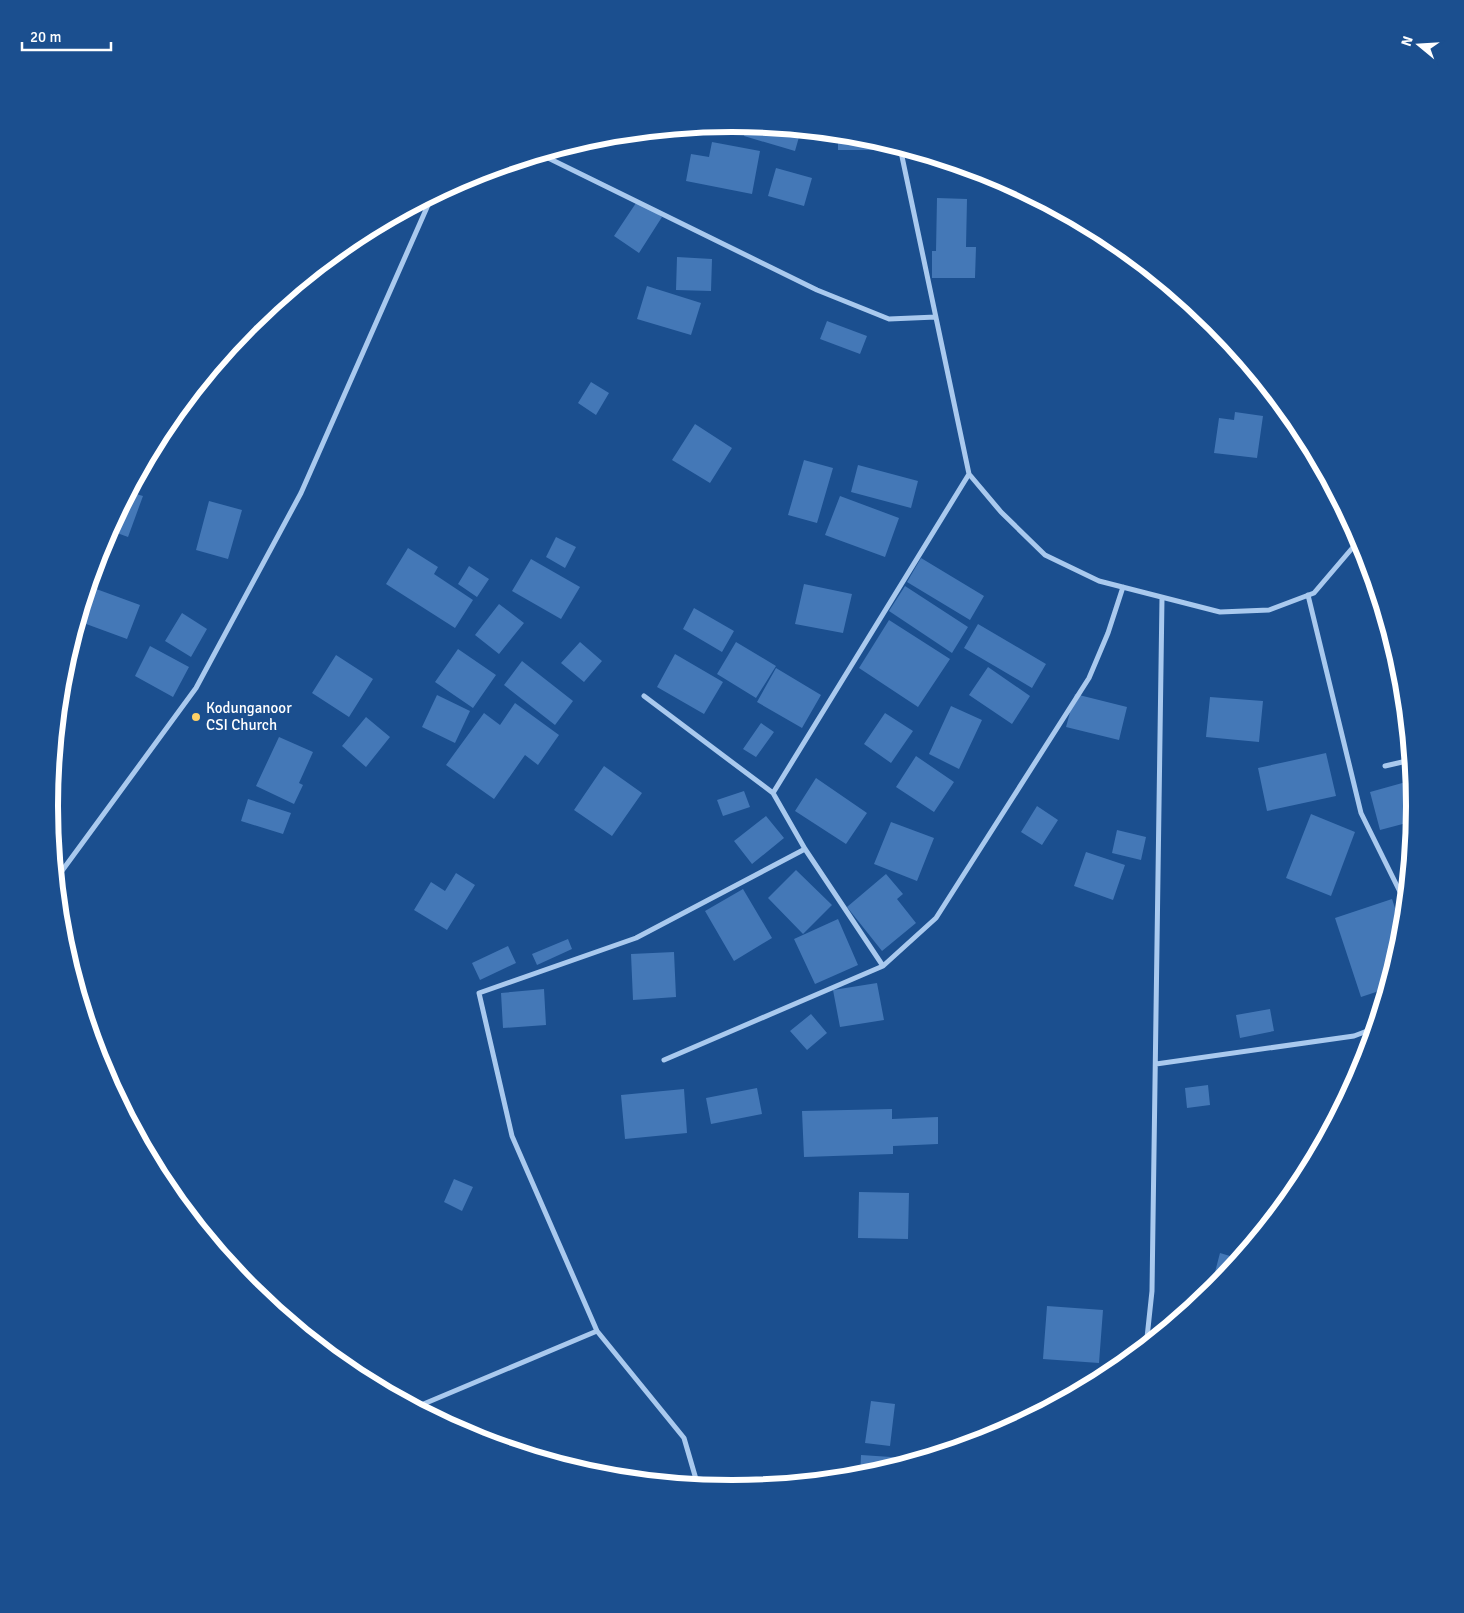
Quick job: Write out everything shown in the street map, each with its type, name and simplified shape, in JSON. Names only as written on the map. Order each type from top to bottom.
[{"type":"street","points":[[901,154],[969,474],[1001,512],[1045,555],[1099,581],[1220,612],[1269,610],[1314,593],[1354,546]]},
{"type":"street","points":[[548,158],[817,290],[889,319],[936,317]]},
{"type":"street","points":[[61,872],[196,688],[301,493],[428,205]]},
{"type":"street","points":[[773,793],[969,474]]},
{"type":"street","points":[[664,1060],[883,966],[936,918],[1089,678],[1108,633],[1123,587]]},
{"type":"street","points":[[1308,595],[1361,812],[1401,894]]},
{"type":"street","points":[[1147,1339],[1152,1291],[1162,598]]},
{"type":"street","points":[[644,696],[773,793],[805,848],[883,966]]},
{"type":"street","points":[[1386,766],[1405,761]]},
{"type":"street","points":[[696,1480],[684,1438],[597,1331],[512,1136],[479,993],[636,938],[805,848]]},
{"type":"street","points":[[1156,1064],[1354,1036],[1368,1031]]},
{"type":"street","points":[[422,1405],[597,1331]]},
{"type":"building","points":[[745,132],[799,136],[795,151],[744,136]]},
{"type":"building","points":[[838,141],[881,149],[881,150],[838,150]]},
{"type":"building","points":[[712,142],[760,151],[752,194],[686,181],[691,154],[709,157]]},
{"type":"building","points":[[776,168],[812,178],[804,206],[768,196]]},
{"type":"building","points":[[937,198],[967,199],[966,247],[976,247],[975,278],[932,278],[932,251],[936,251]]},
{"type":"building","points":[[638,200],[662,217],[639,253],[614,236]]},
{"type":"building","points":[[677,257],[712,259],[711,291],[676,290]]},
{"type":"building","points":[[647,286],[701,303],[691,335],[637,319]]},
{"type":"building","points":[[827,321],[867,336],[860,354],[820,339]]},
{"type":"building","points":[[591,382],[609,393],[596,415],[578,403]]},
{"type":"building","points":[[1235,412],[1263,416],[1257,458],[1214,453],[1219,418],[1234,420]]},
{"type":"building","points":[[695,424],[732,448],[710,483],[672,460]]},
{"type":"building","points":[[804,460],[833,468],[817,523],[788,515]]},
{"type":"building","points":[[858,465],[918,481],[911,508],[851,492]]},
{"type":"building","points":[[135,494],[143,496],[128,537],[116,533]]},
{"type":"building","points":[[840,496],[899,518],[885,557],[825,535]]},
{"type":"building","points":[[209,501],[242,510],[228,559],[196,550]]},
{"type":"building","points":[[556,537],[576,547],[565,568],[546,557]]},
{"type":"building","points":[[408,548],[438,567],[434,574],[473,600],[455,628],[386,584]]},
{"type":"building","points":[[921,558],[984,596],[970,620],[907,582]]},
{"type":"building","points":[[531,559],[580,587],[561,619],[512,591]]},
{"type":"building","points":[[469,566],[489,579],[477,597],[458,584]]},
{"type":"building","points":[[804,584],[852,594],[843,633],[795,624]]},
{"type":"building","points":[[905,586],[968,627],[952,653],[889,611]]},
{"type":"building","points":[[94,588],[140,605],[127,639],[83,623]]},
{"type":"building","points":[[499,604],[524,623],[499,654],[475,635]]},
{"type":"building","points":[[694,608],[734,631],[722,652],[683,629]]},
{"type":"building","points":[[182,613],[207,629],[191,657],[165,641]]},
{"type":"building","points":[[889,620],[950,659],[918,707],[859,668]]},
{"type":"building","points":[[978,624],[1046,664],[1032,688],[964,648]]},
{"type":"building","points":[[580,642],[602,661],[584,682],[561,663]]},
{"type":"building","points":[[736,642],[776,666],[756,698],[717,674]]},
{"type":"building","points":[[150,646],[189,667],[173,697],[135,676]]},
{"type":"building","points":[[458,649],[496,675],[473,708],[435,682]]},
{"type":"building","points":[[675,654],[723,682],[704,714],[657,687]]},
{"type":"building","points":[[336,655],[373,679],[349,717],[312,693]]},
{"type":"building","points":[[522,661],[573,701],[555,725],[504,685]]},
{"type":"building","points":[[988,667],[1030,696],[1012,724],[969,695]]},
{"type":"building","points":[[776,668],[821,695],[802,728],[757,702]]},
{"type":"building","points":[[1075,694],[1127,707],[1119,740],[1066,727]]},
{"type":"building","points":[[437,695],[470,711],[455,743],[422,727]]},
{"type":"building","points":[[1210,697],[1263,701],[1259,742],[1206,737]]},
{"type":"building","points":[[515,703],[559,735],[538,765],[525,755],[494,799],[446,765],[484,713],[500,725]]},
{"type":"building","points":[[951,706],[982,720],[959,769],[929,754]]},
{"type":"building","points":[[885,713],[913,731],[891,763],[864,744]]},
{"type":"building","points":[[366,717],[390,737],[366,767],[342,746]]},
{"type":"building","points":[[761,723],[774,732],[756,757],[743,749]]},
{"type":"building","points":[[279,737],[313,752],[299,783],[303,785],[294,804],[256,786]]},
{"type":"building","points":[[1326,753],[1336,796],[1267,811],[1258,768]]},
{"type":"building","points":[[916,756],[954,782],[934,812],[896,787]]},
{"type":"building","points":[[604,766],[642,793],[612,836],[574,810]]},
{"type":"building","points":[[816,778],[867,813],[846,844],[795,811]]},
{"type":"building","points":[[1405,782],[1406,823],[1380,830],[1370,792]]},
{"type":"building","points":[[744,791],[750,807],[723,816],[717,800]]},
{"type":"building","points":[[248,799],[291,813],[283,834],[241,821]]},
{"type":"building","points":[[1037,806],[1058,820],[1042,845],[1021,832]]},
{"type":"building","points":[[1311,814],[1355,832],[1331,896],[1286,878]]},
{"type":"building","points":[[766,816],[784,838],[752,864],[734,841]]},
{"type":"building","points":[[891,822],[934,838],[917,881],[874,864]]},
{"type":"building","points":[[1117,830],[1146,837],[1141,860],[1112,853]]},
{"type":"building","points":[[1086,852],[1125,865],[1113,900],[1074,886]]},
{"type":"building","points":[[796,870],[832,905],[803,934],[768,898]]},
{"type":"building","points":[[456,873],[475,885],[447,930],[414,910],[431,882],[445,891]]},
{"type":"building","points":[[886,874],[903,894],[897,899],[916,923],[882,951],[847,907]]},
{"type":"building","points":[[743,889],[772,938],[734,961],[705,911]]},
{"type":"building","points":[[1392,899],[1398,916],[1381,990],[1361,997],[1335,918]]},
{"type":"building","points":[[838,919],[858,965],[815,984],[794,939]]},
{"type":"building","points":[[568,939],[572,949],[537,965],[532,954]]},
{"type":"building","points":[[508,946],[516,963],[480,980],[472,963]]},
{"type":"building","points":[[674,952],[676,997],[633,1000],[631,954]]},
{"type":"building","points":[[877,983],[884,1020],[840,1027],[833,990]]},
{"type":"building","points":[[544,989],[546,1025],[503,1028],[501,993]]},
{"type":"building","points":[[1270,1009],[1274,1031],[1240,1038],[1236,1015]]},
{"type":"building","points":[[811,1014],[827,1033],[807,1050],[790,1031]]},
{"type":"building","points":[[1208,1085],[1210,1105],[1187,1108],[1185,1088]]},
{"type":"building","points":[[757,1088],[762,1114],[711,1124],[706,1098]]},
{"type":"building","points":[[684,1089],[687,1133],[625,1139],[621,1095]]},
{"type":"building","points":[[892,1109],[892,1119],[938,1117],[938,1144],[893,1146],[893,1154],[804,1157],[802,1111]]},
{"type":"building","points":[[454,1179],[473,1187],[462,1211],[444,1202]]},
{"type":"building","points":[[859,1192],[909,1193],[908,1239],[858,1238]]},
{"type":"building","points":[[1220,1253],[1233,1257],[1213,1278]]},
{"type":"building","points":[[1047,1306],[1103,1310],[1099,1363],[1043,1359]]},
{"type":"building","points":[[871,1401],[895,1404],[890,1446],[865,1443]]},
{"type":"building","points":[[861,1455],[906,1458],[864,1468],[860,1469]]},
{"type":"place","name":"Kodunganoor CSI Church","points":[[196,717]]}]
